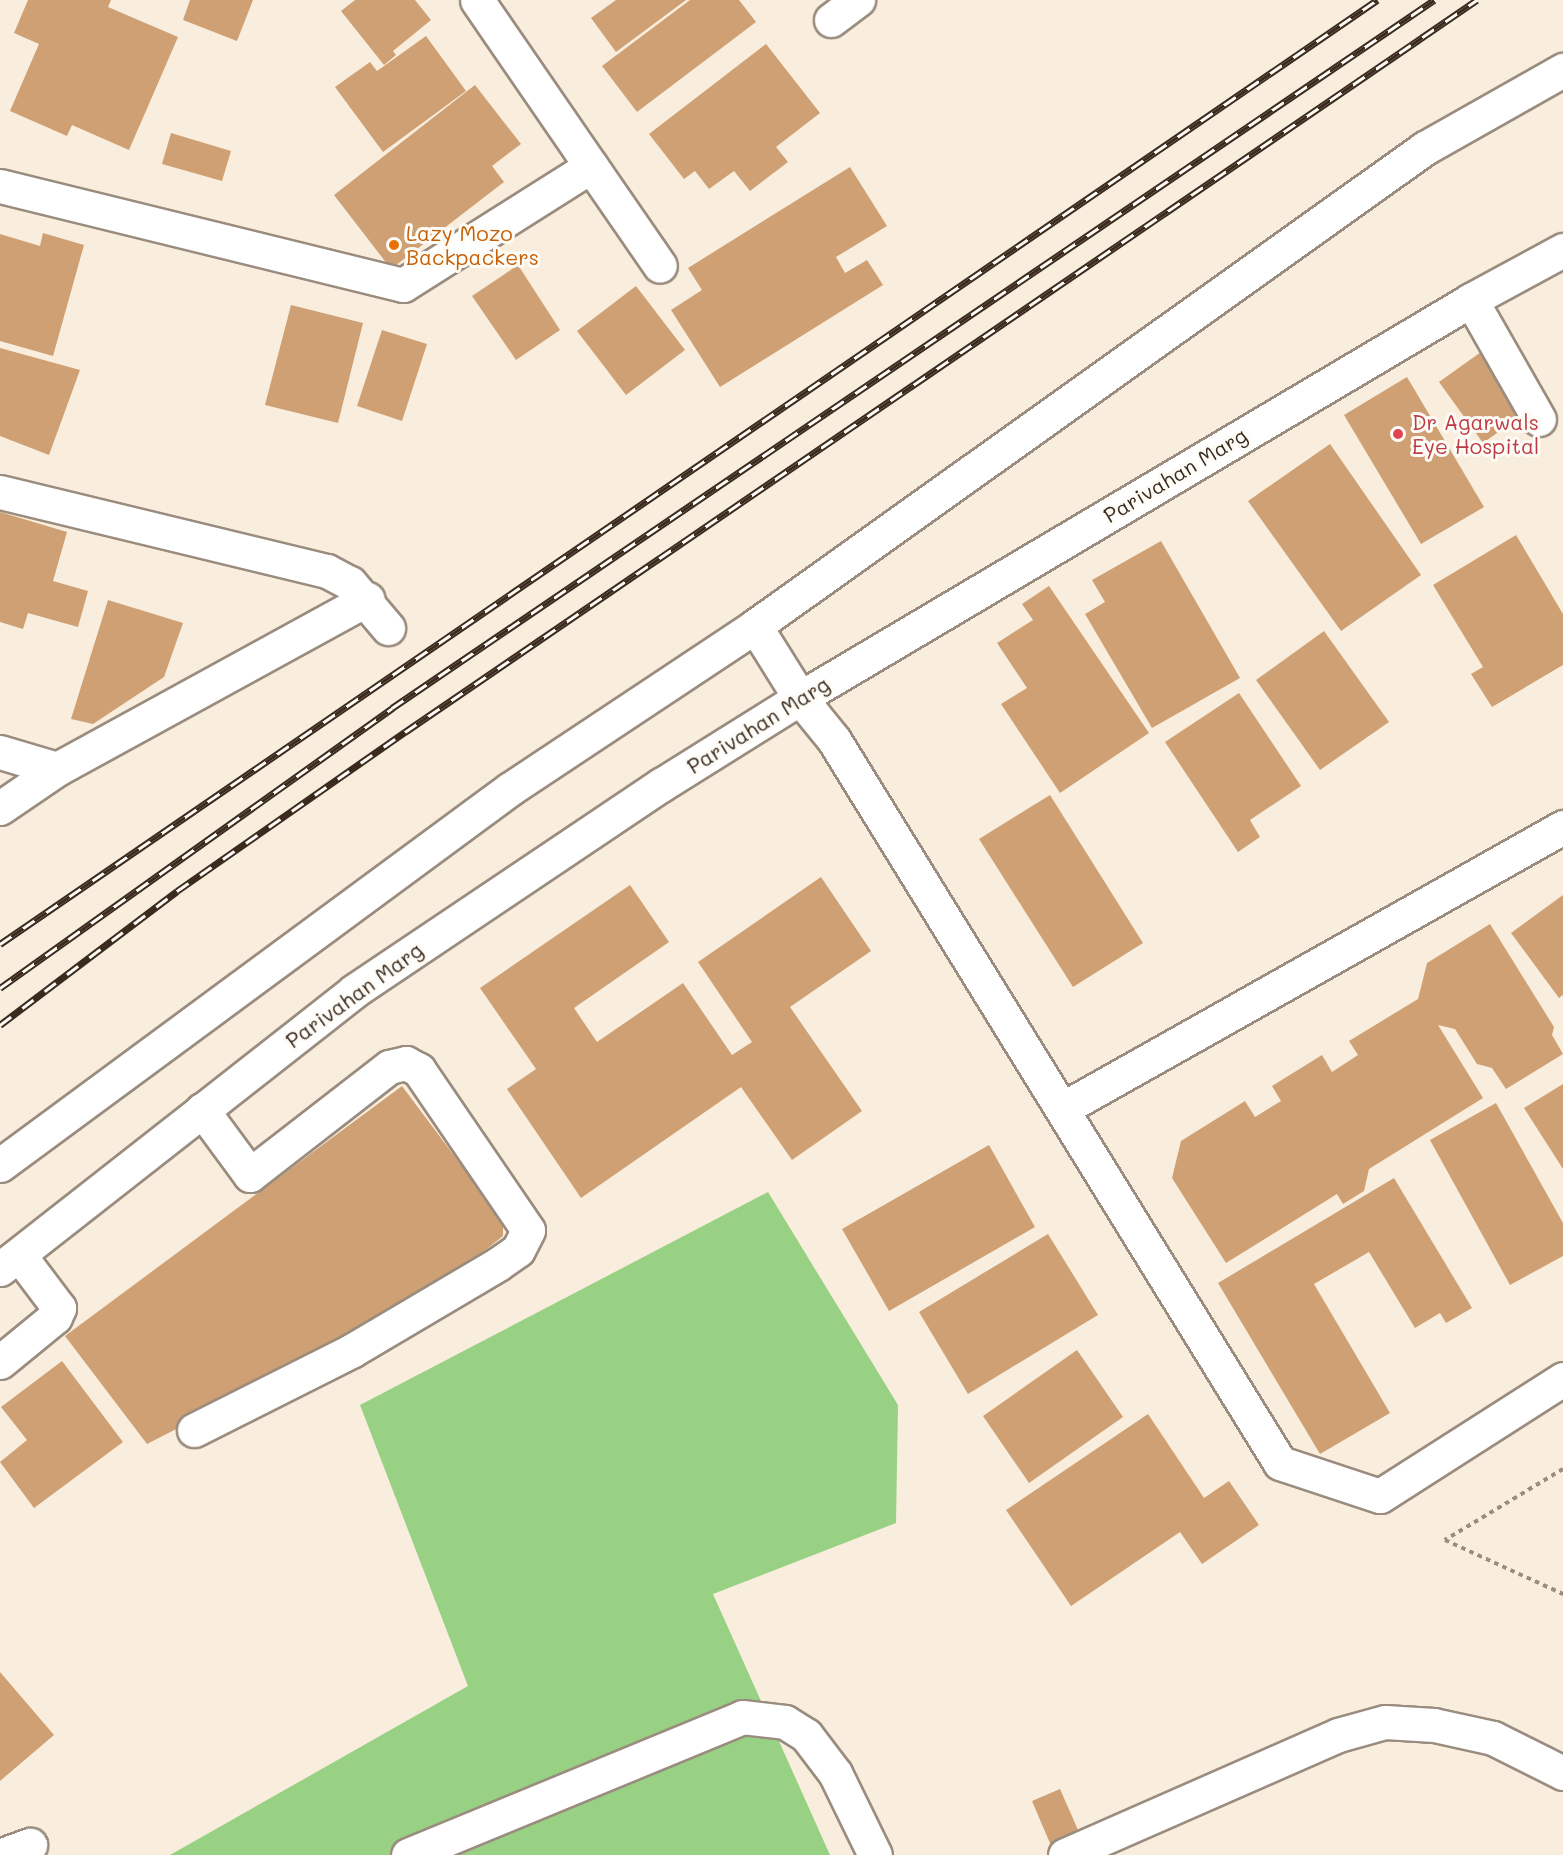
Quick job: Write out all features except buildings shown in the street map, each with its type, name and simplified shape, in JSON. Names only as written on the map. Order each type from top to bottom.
[{"type":"street","points":[[477,0],[660,266]]},
{"type":"street","points":[[831,20],[858,0]]},
{"type":"street","points":[[0,1165],[510,789],[755,626],[1425,148],[1563,70]]},
{"type":"street","points":[[0,186],[403,285],[591,166]]},
{"type":"street","name":"Parivahan Marg","points":[[9,1262],[354,991],[661,785],[800,698],[1471,300],[1563,250]]},
{"type":"street","points":[[1471,300],[1539,419]]},
{"type":"street","points":[[0,492],[327,571],[350,583],[367,599],[388,628]]},
{"type":"street","points":[[0,808],[57,769],[367,599]]},
{"type":"street","points":[[755,626],[800,698],[834,740],[1280,1463],[1380,1496],[1563,1379]]},
{"type":"street","points":[[0,752],[57,769]]},
{"type":"street","points":[[1062,1109],[1563,827]]},
{"type":"street","points":[[194,1430],[351,1351],[498,1264],[518,1250],[528,1230],[420,1070],[406,1063],[389,1067],[250,1175],[202,1110]]},
{"type":"street","points":[[0,1362],[55,1317],[59,1308],[9,1262]]},
{"type":"street","points":[[408,1855],[742,1717],[785,1722],[806,1736],[835,1773],[875,1855]]},
{"type":"street","points":[[1065,1855],[1338,1735],[1385,1722],[1434,1725],[1493,1738],[1563,1773]]},
{"type":"path","points":[[1563,1469],[1445,1540],[1563,1594]]},
{"type":"green space","points":[[768,1192],[898,1405],[896,1523],[713,1594],[830,1855],[170,1855],[468,1686],[360,1405]]},
{"type":"railway","points":[[0,944],[1377,0]]},
{"type":"railway","points":[[0,988],[392,708],[1434,0]]},
{"type":"railway","points":[[0,1025],[177,891],[405,732],[1477,0]]},
{"type":"place","name":"Lazy Mozo Backpackers","points":[[394,245]]},
{"type":"place","name":"Dr Agarwals Eye Hospital","points":[[1398,434]]}]
